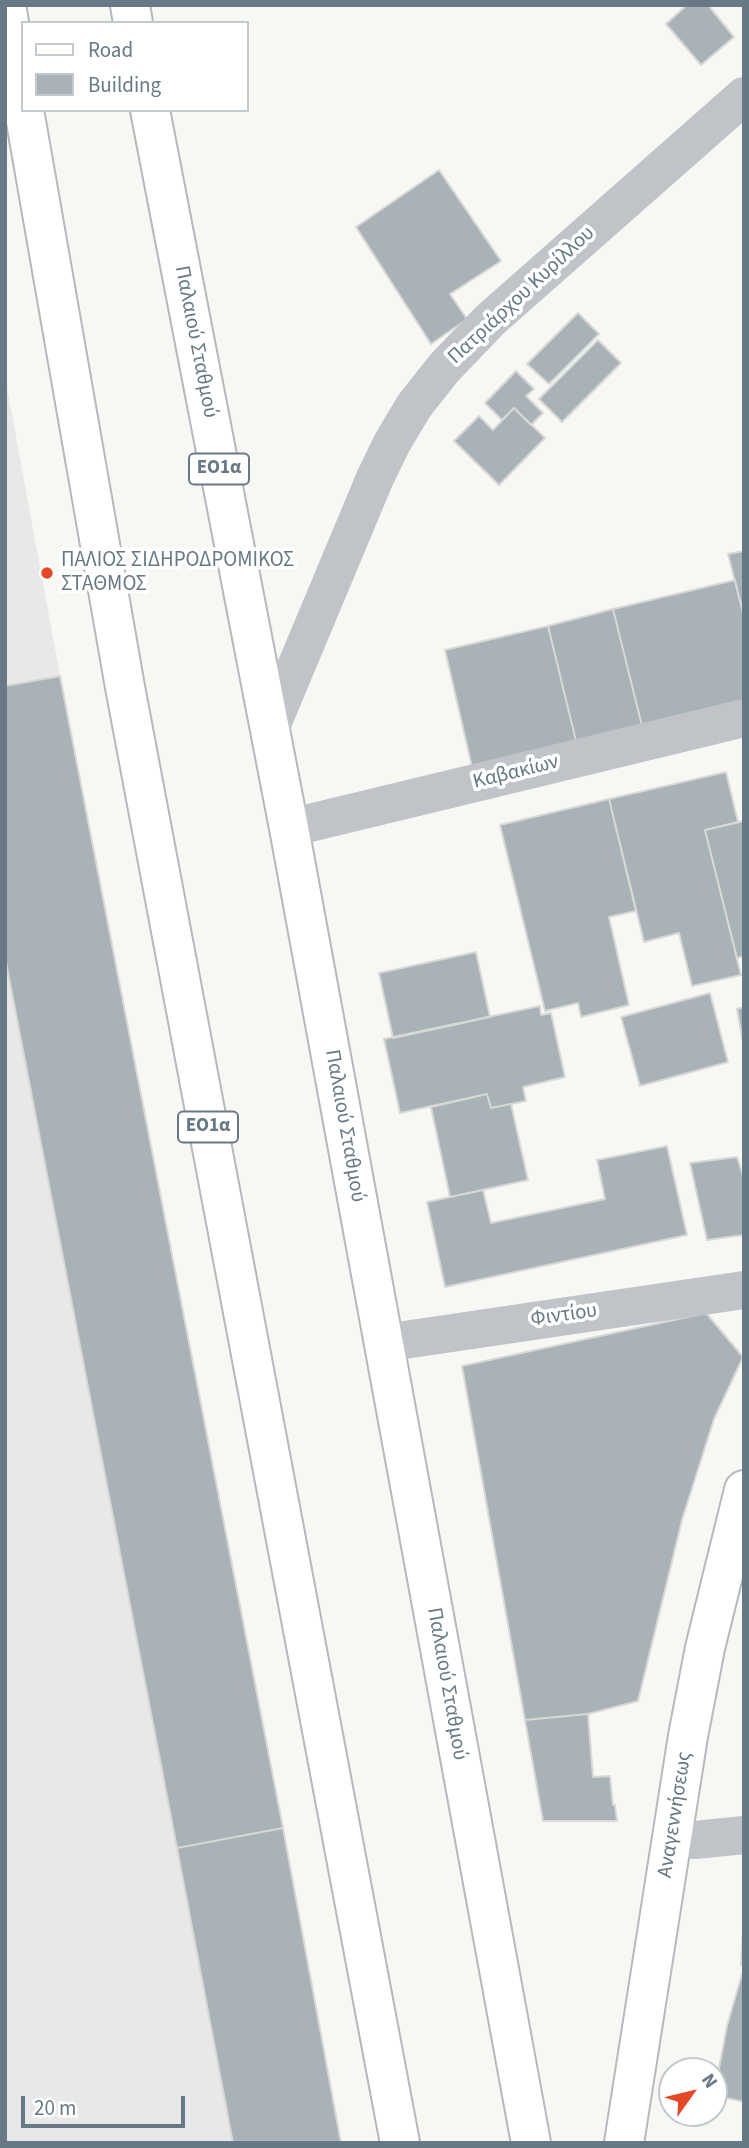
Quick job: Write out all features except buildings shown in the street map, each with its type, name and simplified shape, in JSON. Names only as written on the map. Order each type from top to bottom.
[{"type":"main road","points":[[6,5],[21,91]]},
{"type":"main road","name":"ΕΟ1α","points":[[24,112],[125,687],[400,2143]]},
{"type":"main road","name":"Παλαιού Σταθμού","points":[[150,112],[289,828],[531,2143]]},
{"type":"main road","name":"Αναγεννήσεως","points":[[624,2143],[688,1736],[705,1648],[744,1490]]},
{"type":"street","name":"Πατριάρχου Κυρίλλου","points":[[270,729],[375,478],[414,406],[444,368],[490,320],[744,96]]},
{"type":"street","name":"Καβακίων","points":[[289,828],[744,718]]},
{"type":"street","name":"Φιντίου","points":[[384,1343],[744,1290]]},
{"type":"street","points":[[673,1836],[695,1840],[744,1835]]},
{"type":"shaded area","points":[[5,377],[60,676],[283,1828],[341,2143],[5,2143]]},
{"type":"place","name":"ΠΑΛΙΟΣ ΣΙΔΗΡΟΔΡΟΜΙΚΟΣ ΣΤΑΘΜΟΣ","points":[[47,573]]}]
